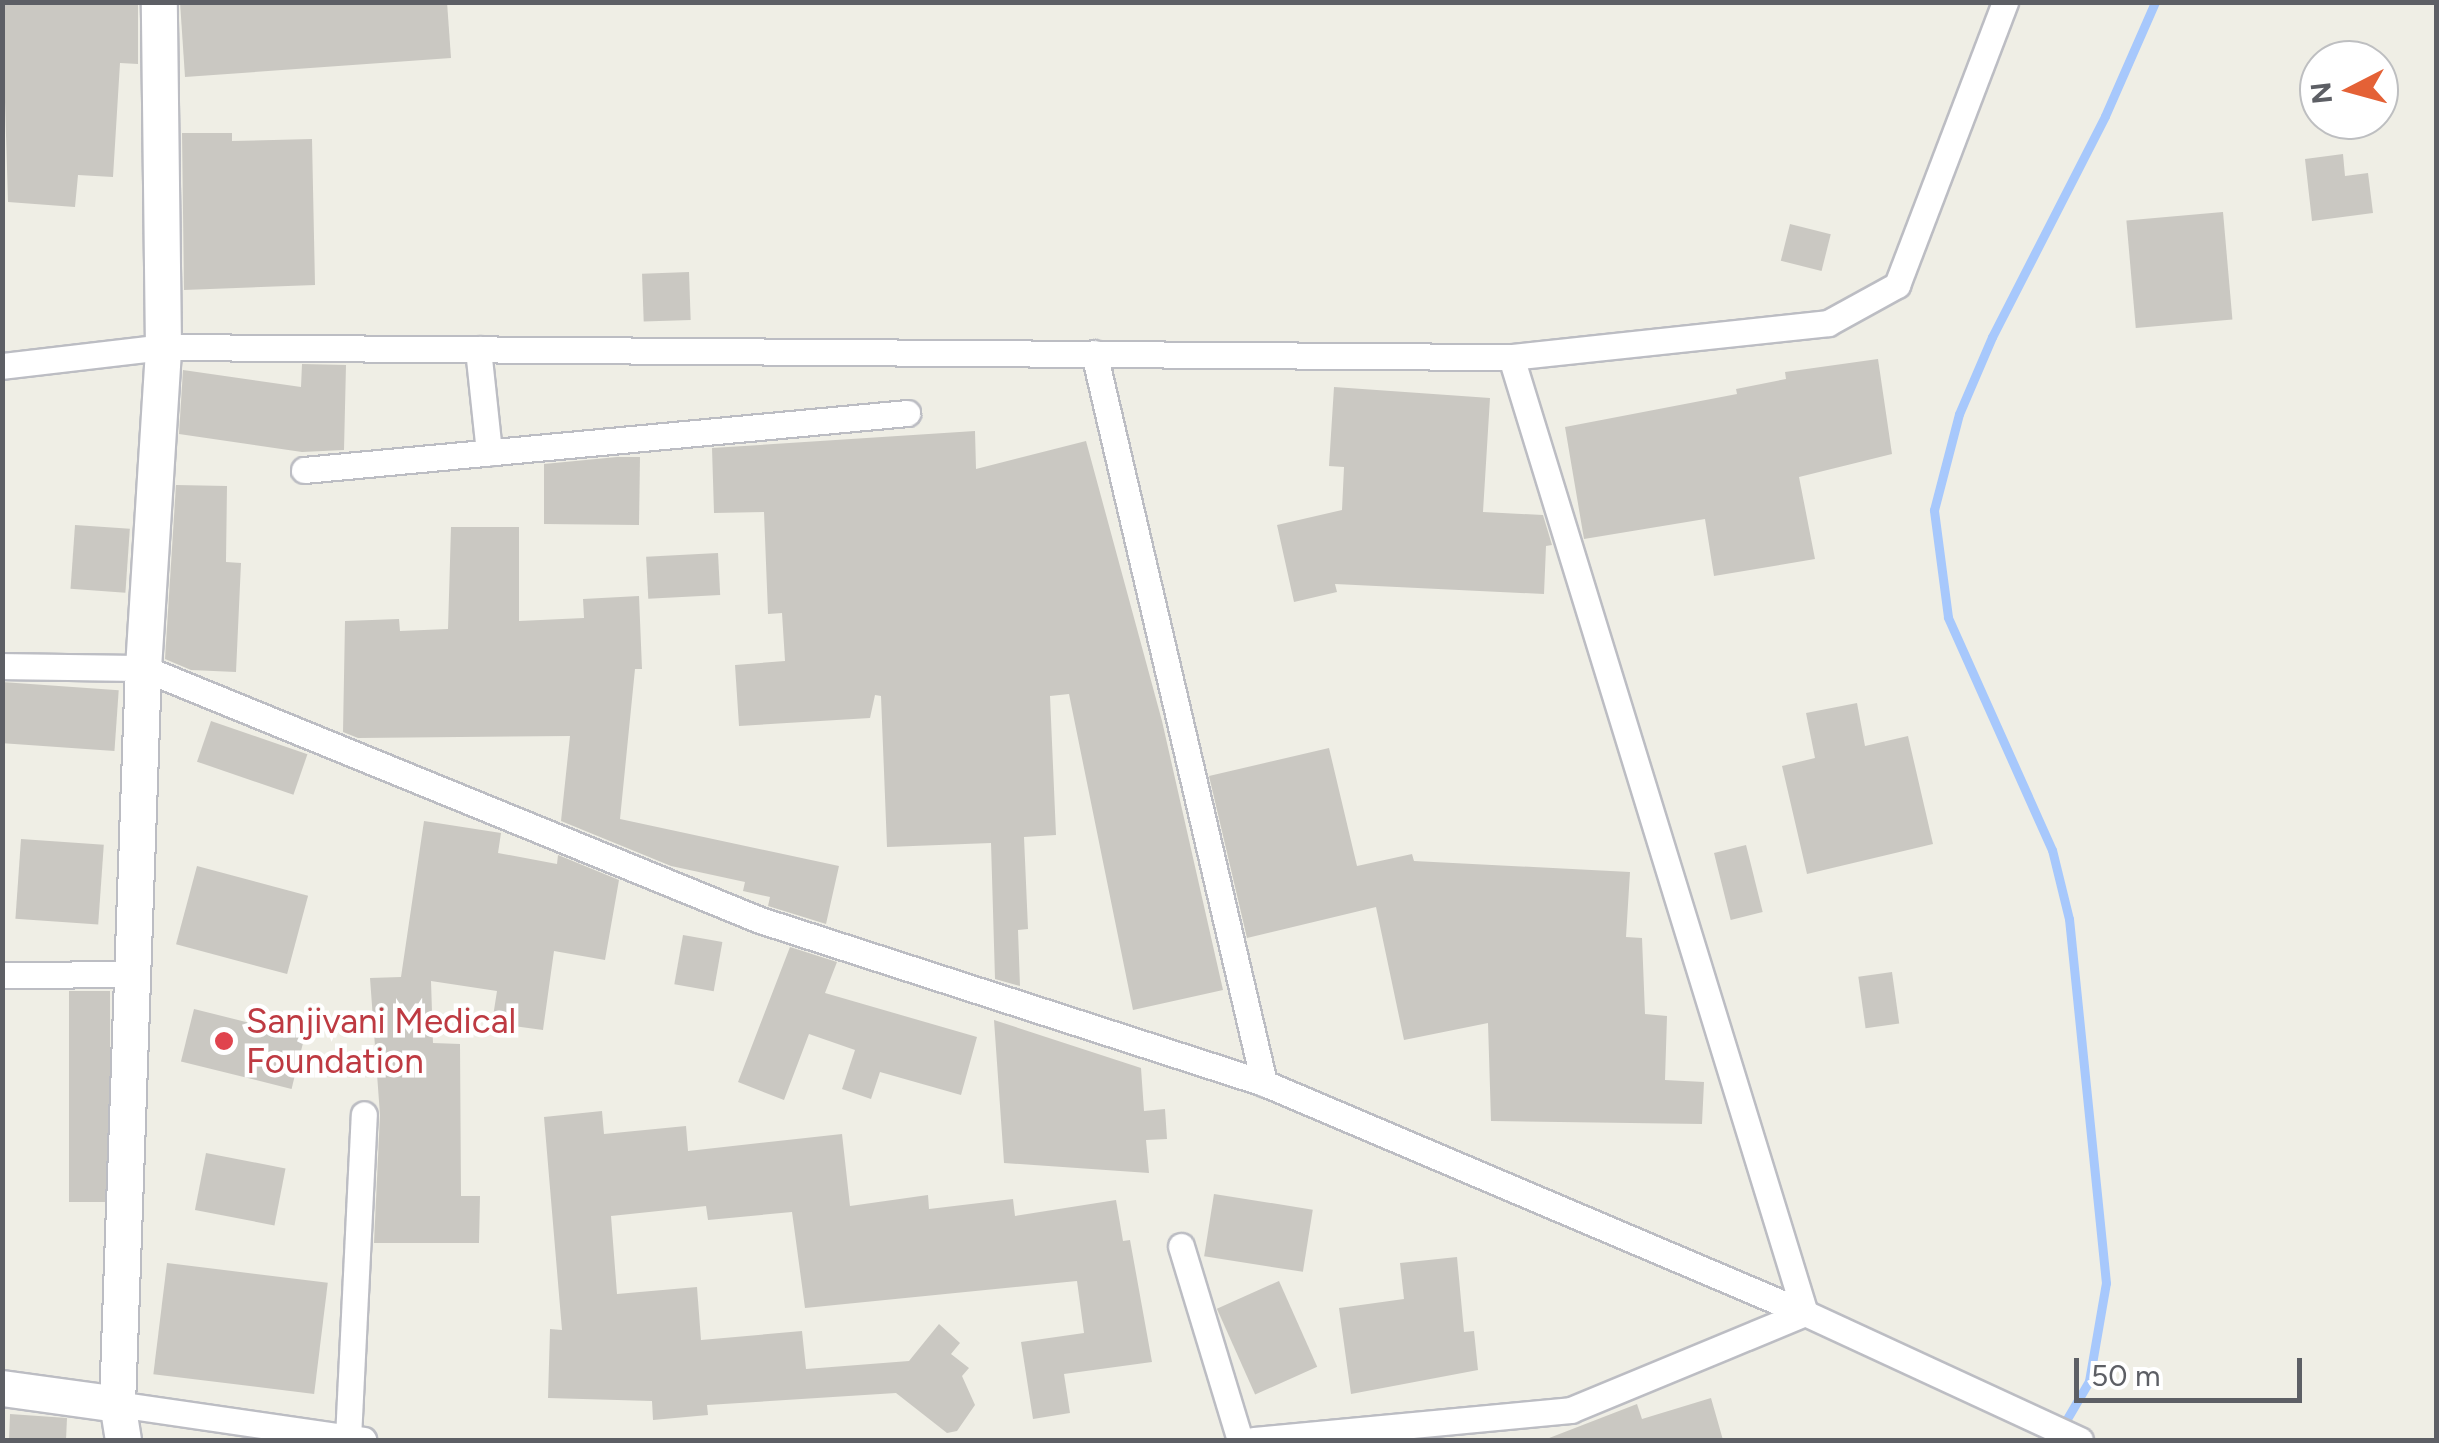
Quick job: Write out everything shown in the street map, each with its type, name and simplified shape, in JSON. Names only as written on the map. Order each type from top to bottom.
[{"type":"street","points":[[123,1440],[117,1404],[143,668],[163,347],[160,2]]},
{"type":"street","points":[[2,366],[163,347],[1511,357],[1828,323],[1897,285],[2005,2]]},
{"type":"street","points":[[478,348],[489,452]]},
{"type":"street","points":[[1094,352],[1264,1083]]},
{"type":"street","points":[[1511,357],[1805,1313]]},
{"type":"street","points":[[304,470],[907,413]]},
{"type":"street","points":[[2,666],[143,668],[760,920],[1264,1083],[1805,1313],[2080,1440]]},
{"type":"street","points":[[2,975],[132,974]]},
{"type":"street","points":[[2,1388],[355,1439],[364,1114]]},
{"type":"street","points":[[1181,1246],[1240,1440]]},
{"type":"street","points":[[1255,1440],[1571,1410],[1805,1313]]},
{"type":"building","points":[[2,2],[138,2],[138,64],[120,63],[113,177],[78,175],[75,207],[8,202]]},
{"type":"building","points":[[180,2],[447,2],[451,58],[185,77]]},
{"type":"building","points":[[182,133],[232,133],[232,141],[312,139],[315,285],[184,290]]},
{"type":"building","points":[[2343,154],[2345,176],[2368,173],[2373,213],[2312,221],[2305,159]]},
{"type":"building","points":[[2223,212],[2232,320],[2136,328],[2126,220]]},
{"type":"building","points":[[1790,224],[1831,234],[1822,271],[1781,261]]},
{"type":"building","points":[[689,272],[691,320],[644,322],[642,274]]},
{"type":"building","points":[[1878,359],[1892,454],[1799,477],[1815,559],[1714,576],[1705,519],[1584,539],[1565,427],[1737,394],[1736,389],[1786,379],[1785,372]]},
{"type":"building","points":[[302,364],[346,365],[344,450],[302,452],[179,434],[183,370],[301,387]]},
{"type":"building","points":[[1334,387],[1490,398],[1483,512],[1543,515],[1552,545],[1546,546],[1544,594],[1335,584],[1337,592],[1294,602],[1277,525],[1342,510],[1344,467],[1329,466]]},
{"type":"building","points":[[975,431],[976,469],[1086,441],[1162,721],[1223,990],[1133,1010],[1069,694],[1050,696],[1056,835],[1024,837],[1028,929],[1018,930],[1020,986],[995,979],[991,843],[887,847],[881,696],[875,695],[870,718],[739,726],[735,665],[785,661],[782,613],[768,614],[764,512],[714,513],[712,448]]},
{"type":"building","points":[[640,457],[639,525],[544,524],[544,464]]},
{"type":"building","points":[[176,485],[227,486],[226,562],[241,563],[236,672],[191,670],[165,659]]},
{"type":"building","points":[[75,525],[130,529],[125,593],[71,589]]},
{"type":"building","points":[[451,527],[519,527],[519,621],[584,618],[583,599],[639,596],[642,669],[635,669],[620,819],[839,866],[826,924],[768,906],[770,897],[743,891],[745,882],[671,866],[561,821],[570,736],[358,738],[343,732],[345,621],[399,619],[400,631],[448,629]]},
{"type":"building","points":[[718,553],[720,595],[648,599],[646,557]]},
{"type":"building","points":[[2,682],[119,690],[114,751],[2,743]]},
{"type":"building","points":[[1857,703],[1865,746],[1908,736],[1933,844],[1807,874],[1782,766],[1815,758],[1806,713]]},
{"type":"building","points":[[211,721],[307,754],[293,795],[197,762]]},
{"type":"building","points":[[1329,748],[1357,866],[1412,854],[1414,861],[1630,872],[1626,937],[1642,938],[1645,1014],[1667,1016],[1665,1080],[1704,1082],[1702,1124],[1491,1121],[1488,1023],[1404,1040],[1376,907],[1247,938],[1209,776]]},
{"type":"building","points":[[424,821],[501,833],[498,853],[557,864],[558,855],[619,880],[605,960],[554,951],[543,1030],[492,1023],[497,991],[431,981],[433,1043],[460,1044],[461,1196],[480,1196],[479,1243],[374,1243],[380,1115],[370,978],[401,977]]},
{"type":"building","points":[[21,839],[104,845],[98,925],[15,919]]},
{"type":"building","points":[[1746,845],[1763,912],[1731,920],[1714,853]]},
{"type":"building","points":[[197,866],[308,896],[287,974],[176,944]]},
{"type":"building","points":[[683,935],[722,942],[714,991],[674,984]]},
{"type":"building","points":[[790,947],[837,962],[825,993],[977,1037],[961,1095],[880,1072],[871,1099],[842,1089],[855,1050],[809,1034],[784,1100],[738,1082]]},
{"type":"building","points":[[1892,972],[1899,1023],[1866,1028],[1858,977]]},
{"type":"building","points":[[69,991],[110,991],[110,1202],[69,1202]]},
{"type":"building","points":[[194,1009],[305,1037],[292,1089],[181,1061]]},
{"type":"building","points":[[994,1020],[1141,1068],[1144,1111],[1165,1109],[1167,1139],[1146,1140],[1149,1173],[1004,1163]]},
{"type":"building","points":[[602,1111],[604,1134],[686,1126],[688,1151],[842,1134],[850,1206],[928,1195],[929,1209],[1013,1199],[1015,1216],[1116,1200],[1123,1241],[1130,1240],[1152,1362],[1064,1374],[1070,1413],[1033,1419],[1021,1342],[1084,1333],[1077,1281],[805,1308],[792,1212],[708,1220],[706,1206],[611,1216],[617,1294],[697,1287],[701,1340],[802,1331],[806,1369],[909,1361],[939,1324],[960,1343],[951,1354],[969,1368],[962,1376],[975,1405],[957,1431],[947,1433],[896,1393],[707,1405],[708,1415],[653,1420],[652,1401],[548,1398],[550,1329],[562,1330],[544,1117]]},
{"type":"building","points":[[206,1153],[286,1168],[274,1225],[195,1210]]},
{"type":"building","points":[[1214,1194],[1313,1210],[1303,1272],[1204,1256]]},
{"type":"building","points":[[1457,1257],[1464,1332],[1474,1331],[1478,1370],[1351,1394],[1339,1308],[1404,1299],[1400,1263]]},
{"type":"building","points":[[167,1263],[328,1283],[314,1394],[153,1374]]},
{"type":"building","points":[[1279,1281],[1317,1367],[1255,1395],[1217,1309]]},
{"type":"building","points":[[1711,1398],[1723,1440],[1544,1440],[1637,1404],[1642,1419]]},
{"type":"building","points":[[10,1414],[67,1418],[66,1440],[9,1440]]},
{"type":"waterway","points":[[2061,1429],[2089,1381],[2106,1283],[2069,919],[2052,850],[1948,617],[1934,510],[1959,414],[1992,337],[2105,116],[2155,2]]},
{"type":"place","name":"Sanjivani Medical Foundation","points":[[224,1041]]}]
